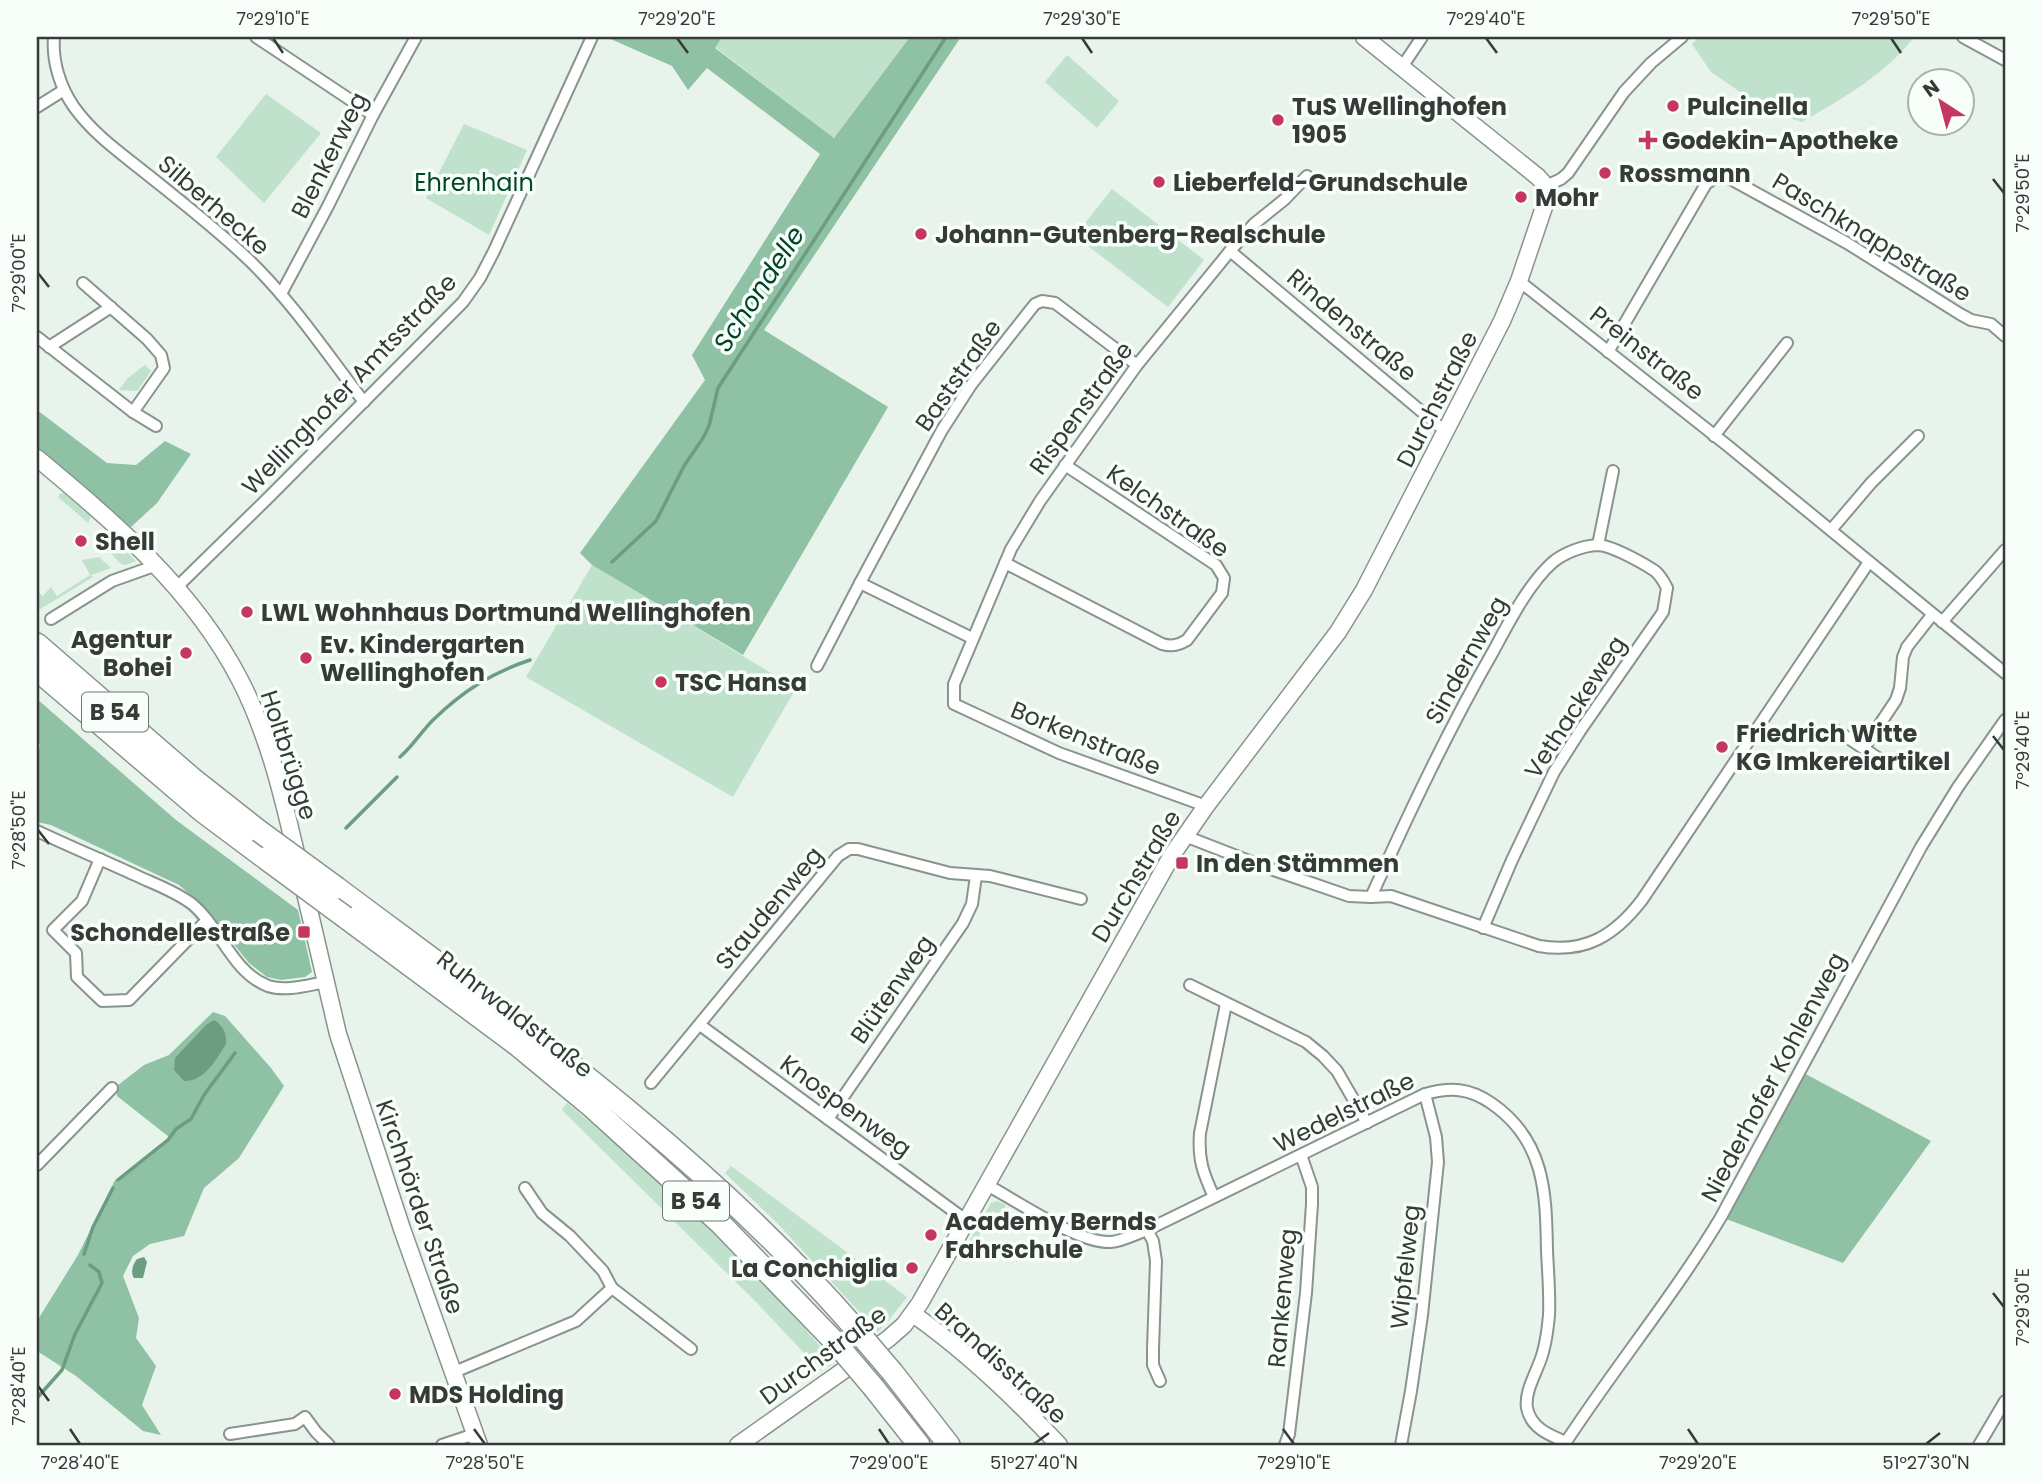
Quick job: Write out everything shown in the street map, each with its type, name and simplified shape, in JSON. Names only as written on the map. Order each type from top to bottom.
[{"type":"highway","name":"Ruhrwaldstraße","points":[[37,644],[193,779],[258,831],[569,1062],[656,1132],[783,1252],[853,1326],[949,1445]]},
{"type":"highway","name":"Ruhrwaldstraße","points":[[37,670],[173,787],[516,1044],[592,1107],[720,1223],[835,1342],[919,1445]]},
{"type":"street","name":"Silberhecke","points":[[54,37],[57,72],[64,90],[84,120],[215,229],[250,262],[281,294],[364,402]]},
{"type":"street","points":[[256,37],[373,115]]},
{"type":"street","name":"Blenkerweg","points":[[281,294],[416,37]]},
{"type":"street","name":"Wellinghofer Amtsstraße","points":[[177,587],[463,302],[494,251],[592,37]]},
{"type":"street","points":[[1364,37],[1546,186],[1545,204],[1519,281]]},
{"type":"street","points":[[1402,67],[1422,37]]},
{"type":"street","points":[[1546,186],[1568,173],[1624,92],[1651,63],[1682,37]]},
{"type":"street","points":[[1964,37],[1983,41],[2005,60]]},
{"type":"street","points":[[37,107],[64,90]]},
{"type":"street","name":"Rispenstraße","points":[[954,704],[954,684],[972,638],[1005,563],[1030,515],[1137,365],[1230,251],[1254,224],[1307,176]]},
{"type":"street","name":"Paschknappstraße","points":[[1608,352],[1706,184],[1716,177],[1727,177],[1786,208],[1960,314],[1971,320],[1991,324],[2005,336]]},
{"type":"street","name":"Rindenstraße","points":[[1230,251],[1446,432]]},
{"type":"street","name":"Preinstraße","points":[[1519,281],[2005,673]]},
{"type":"street","name":"Durchstraße","points":[[738,1445],[888,1339],[913,1314],[1154,885],[1206,806],[1338,632],[1364,590],[1502,321],[1519,281]]},
{"type":"street","points":[[83,283],[148,339],[161,355],[164,368],[133,412]]},
{"type":"street","name":"Baststraße","points":[[817,666],[942,430],[971,385],[1035,304],[1042,301],[1055,303],[1137,365]]},
{"type":"street","points":[[49,347],[111,307]]},
{"type":"street","points":[[37,337],[133,412],[156,426]]},
{"type":"street","points":[[1714,436],[1787,343]]},
{"type":"street","points":[[1831,530],[1871,482],[1918,436]]},
{"type":"street","name":"Holtbrügge","points":[[37,458],[158,565],[226,656],[240,681],[253,709],[281,792],[326,982]]},
{"type":"street","name":"Kelchstraße","points":[[1005,563],[1170,646],[1180,645],[1187,640],[1222,593],[1224,578],[1216,565],[1065,466]]},
{"type":"street","points":[[1598,545],[1613,471]]},
{"type":"street","name":"Sindernweg","points":[[1371,897],[1461,707],[1536,581],[1554,561],[1575,550],[1598,545]]},
{"type":"street","name":"Vethackeweg","points":[[1483,928],[1522,838],[1555,772],[1580,731],[1664,612],[1667,588],[1657,572],[1612,549],[1598,545]]},
{"type":"street","points":[[1864,748],[1896,700],[1907,647],[2005,550]]},
{"type":"street","points":[[1185,836],[1349,896],[1391,896],[1539,946],[1558,949],[1594,941],[1612,932],[1626,920],[1650,888],[1869,562]]},
{"type":"street","points":[[51,619],[113,580],[158,565]]},
{"type":"street","points":[[860,583],[972,638]]},
{"type":"street","name":"Borkenstraße","points":[[954,704],[1059,753],[1206,806]]},
{"type":"street","name":"Niederhofer Kohlenweg","points":[[1564,1444],[1701,1251],[1921,847],[1958,787],[2005,720]]},
{"type":"street","points":[[1836,730],[1884,762]]},
{"type":"street","points":[[37,831],[176,894],[198,909],[239,963],[260,982],[275,988],[284,988],[326,982]]},
{"type":"street","name":"Staudenweg","points":[[652,1083],[838,856],[849,849],[950,873],[990,876],[1082,899]]},
{"type":"street","points":[[100,859],[82,901],[53,930],[76,953],[77,977],[102,1001],[129,1000],[207,920]]},
{"type":"street","name":"Blütenweg","points":[[828,1119],[963,923],[972,904],[976,876]]},
{"type":"street","name":"Kirchhörder Straße","points":[[326,982],[338,1034],[377,1154],[477,1440]]},
{"type":"street","points":[[1190,985],[1306,1042],[1337,1071],[1367,1123]]},
{"type":"street","points":[[1214,1198],[1203,1173],[1198,1152],[1226,1004]]},
{"type":"street","name":"Knospenweg","points":[[700,1025],[967,1221]]},
{"type":"street","points":[[37,1165],[112,1088]]},
{"type":"street","name":"Wedelstraße","points":[[987,1185],[1088,1239],[1113,1242],[1147,1230],[1425,1094],[1444,1089],[1462,1090],[1483,1098],[1504,1112],[1524,1134],[1537,1158],[1546,1198],[1549,1315],[1543,1352],[1527,1407],[1531,1419],[1542,1431],[1564,1444]]},
{"type":"street","name":"Wipfelweg","points":[[1401,1445],[1422,1315],[1438,1162],[1436,1137],[1425,1094]]},
{"type":"street","name":"Rankenweg","points":[[1285,1445],[1289,1434],[1306,1293],[1312,1204],[1312,1186],[1301,1156]]},
{"type":"street","points":[[525,1188],[542,1213],[570,1236],[603,1271],[612,1288],[691,1349]]},
{"type":"street","points":[[1147,1230],[1153,1241],[1156,1261],[1153,1365],[1160,1381]]},
{"type":"street","points":[[452,1373],[576,1321],[612,1288]]},
{"type":"street","name":"Brandisstraße","points":[[913,1314],[986,1373],[1059,1445]]},
{"type":"street","points":[[1979,1445],[2005,1401]]},
{"type":"street","points":[[230,1434],[295,1424],[305,1417],[330,1445]]},
{"type":"street","points":[[442,1445],[477,1440]]},
{"type":"green space","points":[[722,37],[910,37],[834,138],[715,47]]},
{"type":"green space","points":[[1699,37],[1914,37],[1903,51],[1877,74],[1802,122],[1768,111],[1711,72],[1692,44]]},
{"type":"green space","points":[[1067,55],[1119,101],[1097,128],[1045,82]]},
{"type":"green space","points":[[266,94],[321,133],[264,203],[216,157]]},
{"type":"green space","name":"Ehrenhain","points":[[464,124],[527,150],[489,235],[426,198]]},
{"type":"green space","points":[[1112,189],[1204,260],[1168,307],[1075,236]]},
{"type":"green space","points":[[145,365],[151,371],[137,391],[119,390],[128,378]]},
{"type":"green space","points":[[64,493],[91,517],[88,523],[58,497]]},
{"type":"green space","points":[[115,540],[136,561],[121,564],[101,543]]},
{"type":"green space","points":[[99,557],[111,568],[91,575],[93,577],[37,611],[37,591],[43,596],[51,587],[57,596],[90,575],[82,560]]},
{"type":"green space","name":"TSC Hansa","points":[[592,565],[796,688],[733,797],[526,677]]},
{"type":"green space","points":[[567,1103],[638,1163],[740,1259],[834,1363],[821,1371],[757,1303],[562,1110]]},
{"type":"green space","points":[[731,1166],[907,1297],[878,1332],[777,1223],[725,1173]]},
{"type":"green space","points":[[997,1201],[1006,1205],[1001,1215],[993,1211],[979,1235],[982,1238],[972,1255],[964,1251],[991,1203]]},
{"type":"shaded area","points":[[606,37],[722,37],[715,48],[834,138],[910,37],[961,37],[764,330],[888,407],[743,655],[592,565],[580,553],[705,380],[692,355],[820,154],[707,68],[688,90],[672,66]]},
{"type":"shaded area","points":[[37,410],[107,463],[136,465],[165,441],[191,454],[157,503],[131,527],[37,447]]},
{"type":"shaded area","points":[[37,699],[176,820],[298,910],[312,972],[305,977],[281,980],[267,977],[249,963],[202,905],[179,885],[51,825],[37,822],[37,757],[40,745],[37,742]]},
{"type":"shaded area","points":[[213,1012],[225,1016],[284,1086],[239,1158],[204,1188],[184,1236],[150,1244],[133,1256],[123,1276],[139,1318],[136,1338],[156,1366],[142,1405],[161,1435],[143,1431],[76,1376],[37,1351],[37,1321],[78,1255],[115,1180],[169,1137],[117,1096],[117,1086],[144,1065],[169,1055]]},
{"type":"shaded area","points":[[214,1020],[224,1030],[226,1044],[203,1074],[184,1081],[174,1070],[175,1058]]},
{"type":"shaded area","points":[[1800,1071],[1931,1141],[1843,1263],[1721,1217]]},
{"type":"shaded area","points":[[144,1257],[147,1262],[143,1278],[134,1278],[134,1263]]},
{"type":"waterway","name":"Schondelle","points":[[612,562],[656,521],[684,466],[709,426],[718,388],[946,37]]},
{"type":"waterway","name":"Schondelle","points":[[400,757],[455,700],[490,677],[530,660]]},
{"type":"waterway","name":"Schondelle","points":[[346,828],[397,777]]},
{"type":"waterway","name":"Schondelle","points":[[118,1180],[191,1119],[204,1095],[235,1053]]},
{"type":"waterway","name":"Schondelle","points":[[84,1254],[93,1227],[113,1188]]},
{"type":"waterway","name":"Schondelle","points":[[37,1398],[62,1370],[75,1334],[102,1283],[99,1272],[90,1265]]},
{"type":"place","name":"Pulcinella","points":[[1673,106]]},
{"type":"place","name":"TuS Wellinghofen 1905","points":[[1278,120]]},
{"type":"place","name":"Godekin-Apotheke","points":[[1648,140]]},
{"type":"place","name":"Rossmann","points":[[1605,173]]},
{"type":"place","name":"Lieberfeld-Grundschule","points":[[1159,182]]},
{"type":"place","name":"Mohr","points":[[1521,197]]},
{"type":"place","name":"Johann-Gutenberg-Realschule","points":[[921,234]]},
{"type":"place","name":"Shell","points":[[81,541]]},
{"type":"place","name":"LWL Wohnhaus Dortmund Wellinghofen","points":[[247,612]]},
{"type":"place","name":"Agentur Bohei","points":[[186,653]]},
{"type":"place","name":"Ev. Kindergarten Wellinghofen","points":[[306,658]]},
{"type":"place","name":"TSC Hansa","points":[[661,682]]},
{"type":"place","name":"Friedrich Witte KG Imkereiartikel","points":[[1722,747]]},
{"type":"place","name":"In den Stämmen","points":[[1182,863]]},
{"type":"place","name":"Schondellestraße","points":[[304,932]]},
{"type":"place","name":"Academy Bernds Fahrschule","points":[[931,1235]]},
{"type":"place","name":"La Conchiglia","points":[[912,1268]]},
{"type":"place","name":"MDS Holding","points":[[395,1394]]}]
